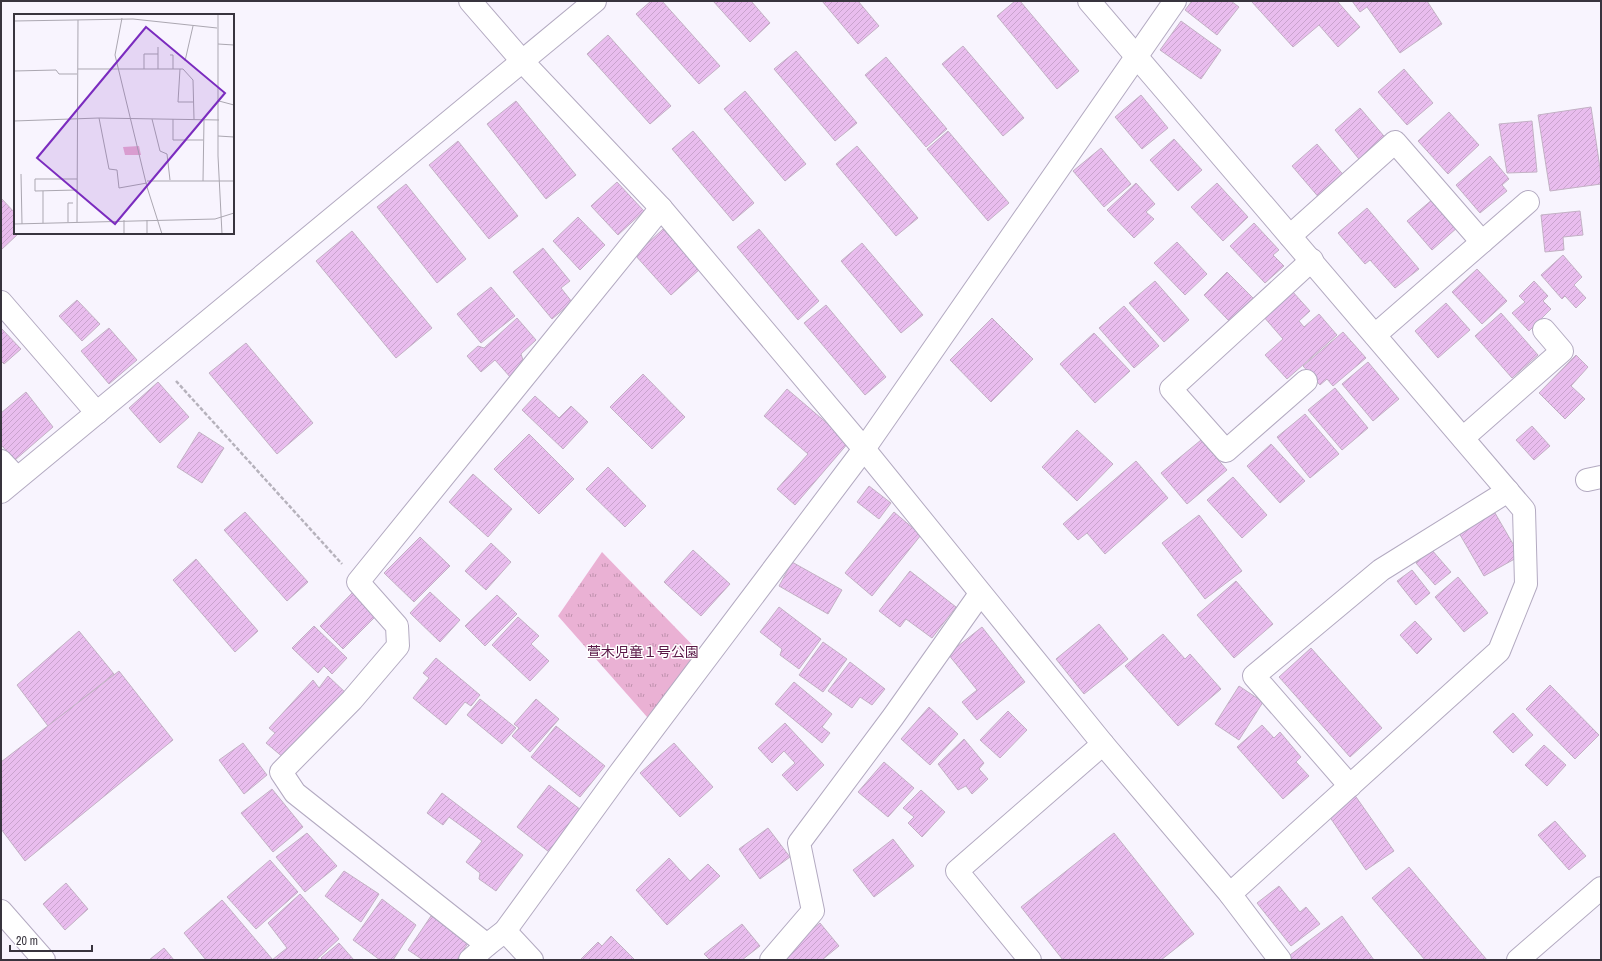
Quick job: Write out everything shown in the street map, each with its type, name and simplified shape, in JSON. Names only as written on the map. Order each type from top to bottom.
[{"type":"street","points":[[470,1],[523,62],[661,208],[864,449],[1103,744],[1230,894],[1280,960]]},
{"type":"street","points":[[1,461],[9,485],[595,1]]},
{"type":"street","points":[[1089,1],[1312,260],[1524,510],[1526,584],[1499,651],[1230,894]]},
{"type":"street","points":[[470,960],[486,945],[505,931],[619,774],[864,449],[1175,1]]},
{"type":"street","points":[[1290,236],[1395,142],[1482,242]]},
{"type":"street","points":[[1375,335],[1528,202]]},
{"type":"street","points":[[486,945],[295,793],[281,772],[352,700],[398,646],[397,626],[358,582],[661,208]]},
{"type":"street","points":[[1306,381],[1226,451],[1171,389],[1312,260]]},
{"type":"street","points":[[1,302],[97,413]]},
{"type":"street","points":[[1463,438],[1562,351],[1544,330]]},
{"type":"street","points":[[1350,786],[1254,676],[1380,570],[1508,491]]},
{"type":"street","points":[[771,960],[813,911],[799,843],[893,717],[980,594]]},
{"type":"street","points":[[1030,960],[957,871],[1103,744]]},
{"type":"street","points":[[1518,960],[1601,888]]},
{"type":"street","points":[[1,911],[44,960]]},
{"type":"street","points":[[505,931],[532,960]]},
{"type":"path","points":[[159,362],[358,582]]},
{"type":"green space","name":"萱木児童１号公園","points":[[602,552],[706,659],[655,726],[558,616]]},
{"type":"building","points":[[651,1],[662,1],[720,66],[699,84],[636,14]]},
{"type":"building","points":[[713,1],[751,1],[770,23],[750,42]]},
{"type":"building","points":[[822,1],[858,1],[879,26],[858,44]]},
{"type":"building","points":[[1015,1],[1020,1],[1079,71],[1057,89],[997,16]]},
{"type":"building","points":[[1192,1],[1231,1],[1239,7],[1217,35],[1185,10]]},
{"type":"building","points":[[1251,1],[1337,1],[1360,27],[1338,47],[1319,25],[1293,47]]},
{"type":"building","points":[[1352,1],[1427,1],[1442,24],[1400,53],[1367,7],[1360,12]]},
{"type":"building","points":[[1181,21],[1221,50],[1201,79],[1160,50]]},
{"type":"building","points":[[608,35],[671,106],[650,124],[587,54]]},
{"type":"building","points":[[963,46],[1024,118],[1003,136],[942,64]]},
{"type":"building","points":[[796,51],[857,123],[835,141],[774,69]]},
{"type":"building","points":[[886,57],[947,129],[926,147],[865,75]]},
{"type":"building","points":[[1404,69],[1433,103],[1407,125],[1378,92]]},
{"type":"building","points":[[745,91],[806,164],[785,181],[724,109]]},
{"type":"building","points":[[1141,95],[1168,128],[1142,149],[1115,117]]},
{"type":"building","points":[[516,101],[576,175],[546,199],[487,124]]},
{"type":"building","points":[[1591,107],[1601,184],[1550,191],[1538,115]]},
{"type":"building","points":[[1360,108],[1389,142],[1363,164],[1335,130]]},
{"type":"building","points":[[1449,112],[1479,145],[1448,174],[1418,141]]},
{"type":"building","points":[[1532,121],[1537,172],[1507,173],[1499,124]]},
{"type":"building","points":[[693,131],[754,203],[733,221],[672,149]]},
{"type":"building","points":[[948,131],[1009,203],[988,221],[927,149]]},
{"type":"building","points":[[1174,139],[1202,170],[1178,191],[1150,160]]},
{"type":"building","points":[[458,141],[518,216],[489,239],[429,165]]},
{"type":"building","points":[[1317,144],[1346,178],[1321,200],[1292,166]]},
{"type":"building","points":[[857,146],[918,218],[896,236],[836,164]]},
{"type":"building","points":[[1101,148],[1131,184],[1104,207],[1073,171]]},
{"type":"building","points":[[1490,156],[1509,179],[1502,185],[1507,191],[1480,213],[1456,185]]},
{"type":"building","points":[[617,182],[644,211],[618,235],[591,206]]},
{"type":"building","points":[[1136,183],[1155,204],[1146,212],[1154,219],[1134,238],[1107,210]]},
{"type":"building","points":[[1217,183],[1248,217],[1223,241],[1191,207]]},
{"type":"building","points":[[406,184],[466,259],[437,283],[377,207]]},
{"type":"building","points":[[1,198],[14,212],[14,234],[18,234],[1,250]]},
{"type":"building","points":[[1433,199],[1458,227],[1432,250],[1407,221]]},
{"type":"building","points":[[1367,208],[1419,269],[1395,288],[1370,260],[1365,264],[1338,233]]},
{"type":"building","points":[[1580,211],[1583,235],[1563,237],[1564,250],[1545,252],[1541,215]]},
{"type":"building","points":[[578,217],[605,245],[580,270],[553,241]]},
{"type":"building","points":[[1254,223],[1279,250],[1273,255],[1284,266],[1265,283],[1230,246]]},
{"type":"building","points":[[663,229],[700,269],[671,295],[635,255]]},
{"type":"building","points":[[759,229],[819,301],[798,320],[737,247]]},
{"type":"building","points":[[352,231],[432,328],[396,358],[316,261]]},
{"type":"building","points":[[1177,242],[1207,274],[1185,295],[1154,263]]},
{"type":"building","points":[[862,243],[923,315],[901,333],[841,261]]},
{"type":"building","points":[[543,248],[570,281],[561,288],[572,302],[552,319],[513,272]]},
{"type":"building","points":[[1563,255],[1582,277],[1574,285],[1586,298],[1576,308],[1565,296],[1562,299],[1541,275]]},
{"type":"building","points":[[1477,269],[1507,301],[1482,324],[1452,292]]},
{"type":"building","points":[[1227,272],[1254,299],[1230,322],[1204,295]]},
{"type":"building","points":[[1155,281],[1189,320],[1164,342],[1129,303]]},
{"type":"building","points":[[1534,281],[1548,296],[1543,301],[1551,309],[1529,331],[1512,313],[1525,302],[1519,296]]},
{"type":"building","points":[[491,287],[515,316],[481,343],[457,314]]},
{"type":"building","points":[[1292,291],[1310,311],[1299,321],[1304,327],[1319,314],[1337,335],[1287,379],[1265,355],[1283,339],[1263,316]]},
{"type":"building","points":[[77,300],[100,324],[82,341],[59,316]]},
{"type":"building","points":[[1446,303],[1470,330],[1438,358],[1415,331]]},
{"type":"building","points":[[826,305],[886,377],[865,395],[804,323]]},
{"type":"building","points":[[1124,306],[1159,346],[1134,368],[1099,328]]},
{"type":"building","points":[[1501,313],[1538,355],[1512,378],[1475,336]]},
{"type":"building","points":[[517,318],[536,340],[521,354],[525,366],[511,378],[495,360],[481,372],[467,356],[478,346],[484,348]]},
{"type":"building","points":[[992,318],[1033,359],[991,402],[950,360]]},
{"type":"building","points":[[1,328],[21,349],[4,364],[1,361]]},
{"type":"building","points":[[109,328],[137,360],[109,384],[81,351]]},
{"type":"building","points":[[1343,332],[1366,358],[1333,386],[1327,379],[1320,385],[1303,366]]},
{"type":"building","points":[[1094,333],[1130,371],[1095,403],[1060,364]]},
{"type":"building","points":[[246,343],[313,423],[277,454],[209,373]]},
{"type":"building","points":[[1576,355],[1588,367],[1571,386],[1585,399],[1565,419],[1539,393]]},
{"type":"building","points":[[1368,362],[1399,399],[1373,421],[1342,384]]},
{"type":"building","points":[[643,374],[685,417],[652,449],[610,407]]},
{"type":"building","points":[[158,382],[189,417],[160,443],[129,408]]},
{"type":"building","points":[[1335,388],[1368,428],[1342,450],[1308,410]]},
{"type":"building","points":[[787,389],[849,442],[795,505],[777,489],[808,454],[764,416]]},
{"type":"building","points":[[26,392],[53,427],[15,460],[1,445],[1,413]]},
{"type":"building","points":[[535,396],[559,418],[571,406],[588,422],[563,449],[522,410]]},
{"type":"building","points":[[1305,414],[1339,454],[1310,478],[1277,437]]},
{"type":"building","points":[[1532,426],[1550,446],[1534,460],[1516,440]]},
{"type":"building","points":[[1077,430],[1113,464],[1077,501],[1042,467]]},
{"type":"building","points":[[199,432],[224,448],[202,483],[177,467]]},
{"type":"building","points":[[529,434],[574,479],[539,514],[494,469]]},
{"type":"building","points":[[1201,440],[1227,470],[1187,504],[1161,473]]},
{"type":"building","points":[[1271,444],[1305,481],[1280,503],[1247,466]]},
{"type":"building","points":[[1136,461],[1168,498],[1105,554],[1087,533],[1078,540],[1063,524]]},
{"type":"building","points":[[608,467],[646,506],[625,527],[586,489]]},
{"type":"building","points":[[473,474],[512,509],[488,537],[449,502]]},
{"type":"building","points":[[1233,477],[1267,515],[1242,538],[1207,500]]},
{"type":"building","points":[[869,486],[891,503],[879,519],[857,502]]},
{"type":"building","points":[[245,512],[308,582],[287,601],[224,530]]},
{"type":"building","points":[[894,512],[921,535],[872,596],[845,573]]},
{"type":"building","points":[[1495,513],[1520,556],[1484,576],[1459,533]]},
{"type":"building","points":[[1199,515],[1242,571],[1205,599],[1162,543]]},
{"type":"building","points":[[420,537],[450,566],[414,602],[384,573]]},
{"type":"building","points":[[491,543],[511,562],[486,590],[465,571]]},
{"type":"building","points":[[1431,549],[1451,572],[1435,585],[1416,563]]},
{"type":"building","points":[[693,550],[730,584],[701,616],[664,582]]},
{"type":"building","points":[[196,559],[258,631],[235,652],[173,580]]},
{"type":"building","points":[[792,562],[842,590],[828,614],[779,586]]},
{"type":"building","points":[[1412,570],[1430,593],[1416,605],[1397,581]]},
{"type":"building","points":[[910,571],[956,607],[932,638],[906,619],[900,627],[879,611]]},
{"type":"building","points":[[1458,577],[1488,613],[1464,632],[1435,597]]},
{"type":"building","points":[[1236,581],[1273,624],[1234,658],[1197,615]]},
{"type":"building","points":[[353,592],[376,616],[343,649],[320,626]]},
{"type":"building","points":[[430,592],[460,620],[440,642],[410,613]]},
{"type":"building","points":[[497,595],[517,614],[485,646],[465,626]]},
{"type":"building","points":[[779,607],[821,639],[799,669],[780,655],[782,649],[760,632]]},
{"type":"building","points":[[518,617],[539,636],[531,644],[549,661],[530,681],[492,645]]},
{"type":"building","points":[[1415,621],[1432,639],[1417,654],[1400,635]]},
{"type":"building","points":[[1099,624],[1128,659],[1084,694],[1056,659]]},
{"type":"building","points":[[314,626],[347,658],[332,674],[324,666],[318,673],[292,648]]},
{"type":"building","points":[[982,627],[1025,682],[977,720],[962,702],[977,690],[948,654]]},
{"type":"building","points":[[79,631],[114,674],[48,726],[17,685]]},
{"type":"building","points":[[1163,634],[1185,659],[1190,654],[1221,689],[1178,726],[1125,666]]},
{"type":"building","points":[[823,642],[847,659],[823,692],[799,675]]},
{"type":"building","points":[[1311,648],[1382,728],[1350,757],[1279,677]]},
{"type":"building","points":[[436,658],[480,695],[471,706],[465,702],[446,725],[413,698],[429,678],[423,673]]},
{"type":"building","points":[[850,662],[885,689],[872,705],[860,697],[852,708],[828,691]]},
{"type":"building","points":[[119,671],[173,740],[25,861],[1,829],[1,762]]},
{"type":"building","points":[[328,676],[348,695],[290,763],[266,743],[275,733],[269,728],[313,680],[319,688]]},
{"type":"building","points":[[794,682],[832,714],[822,727],[830,733],[822,743],[775,704]]},
{"type":"building","points":[[1550,685],[1599,735],[1575,759],[1526,709]]},
{"type":"building","points":[[1239,686],[1263,702],[1239,740],[1215,724]]},
{"type":"building","points":[[480,699],[516,728],[502,744],[467,715]]},
{"type":"building","points":[[536,699],[559,719],[530,752],[512,736],[519,728],[514,724]]},
{"type":"building","points":[[929,707],[958,734],[930,765],[901,739]]},
{"type":"building","points":[[1008,711],[1027,730],[1000,758],[980,740]]},
{"type":"building","points":[[1513,713],[1533,735],[1513,753],[1493,732]]},
{"type":"building","points":[[785,723],[824,765],[797,791],[782,775],[795,763],[784,751],[772,763],[758,748]]},
{"type":"building","points":[[1262,725],[1274,738],[1280,732],[1301,757],[1296,762],[1309,776],[1283,799],[1237,747]]},
{"type":"building","points":[[556,726],[605,766],[580,797],[531,757]]},
{"type":"building","points":[[964,739],[984,763],[979,769],[988,779],[972,794],[966,786],[958,790],[938,764]]},
{"type":"building","points":[[243,743],[267,775],[244,794],[219,760]]},
{"type":"building","points":[[674,743],[713,787],[680,817],[640,773]]},
{"type":"building","points":[[1544,745],[1566,765],[1547,786],[1525,765]]},
{"type":"building","points":[[884,762],[914,788],[888,817],[858,792]]},
{"type":"building","points":[[549,785],[581,810],[549,852],[517,827]]},
{"type":"building","points":[[272,789],[303,827],[273,852],[241,813]]},
{"type":"building","points":[[921,790],[945,812],[922,837],[908,823],[914,817],[903,808]]},
{"type":"building","points":[[442,793],[523,855],[496,891],[479,879],[480,873],[466,862],[482,841],[449,817],[443,825],[427,813]]},
{"type":"building","points":[[1354,794],[1394,851],[1366,870],[1327,813]]},
{"type":"building","points":[[1555,821],[1586,856],[1569,870],[1538,835]]},
{"type":"building","points":[[768,828],[790,857],[760,879],[739,849]]},
{"type":"building","points":[[307,833],[337,866],[305,892],[276,857]]},
{"type":"building","points":[[1114,833],[1194,934],[1161,960],[1063,960],[1021,907]]},
{"type":"building","points":[[893,839],[914,866],[874,897],[853,870]]},
{"type":"building","points":[[669,858],[690,881],[708,864],[720,876],[667,925],[636,890]]},
{"type":"building","points":[[270,860],[298,892],[256,929],[227,897]]},
{"type":"building","points":[[1409,867],[1487,960],[1425,960],[1372,898]]},
{"type":"building","points":[[344,871],[379,894],[361,922],[325,896]]},
{"type":"building","points":[[66,883],[88,909],[65,930],[43,904]]},
{"type":"building","points":[[1279,886],[1300,912],[1306,907],[1320,924],[1291,946],[1257,903]]},
{"type":"building","points":[[300,894],[339,939],[316,960],[272,960],[287,948],[268,923]]},
{"type":"building","points":[[382,899],[416,925],[393,960],[380,960],[353,940]]},
{"type":"building","points":[[222,900],[273,960],[206,960],[184,933]]},
{"type":"building","points":[[431,916],[470,940],[457,960],[423,960],[408,950]]},
{"type":"building","points":[[1342,916],[1374,960],[1288,960],[1286,958]]},
{"type":"building","points":[[820,923],[839,946],[822,960],[774,960]]},
{"type":"building","points":[[742,924],[760,946],[742,960],[710,960],[704,954]]},
{"type":"building","points":[[611,936],[635,960],[580,960],[598,942],[602,946]]},
{"type":"building","points":[[339,943],[354,960],[323,960],[321,958]]},
{"type":"building","points":[[164,948],[174,960],[149,960]]}]
